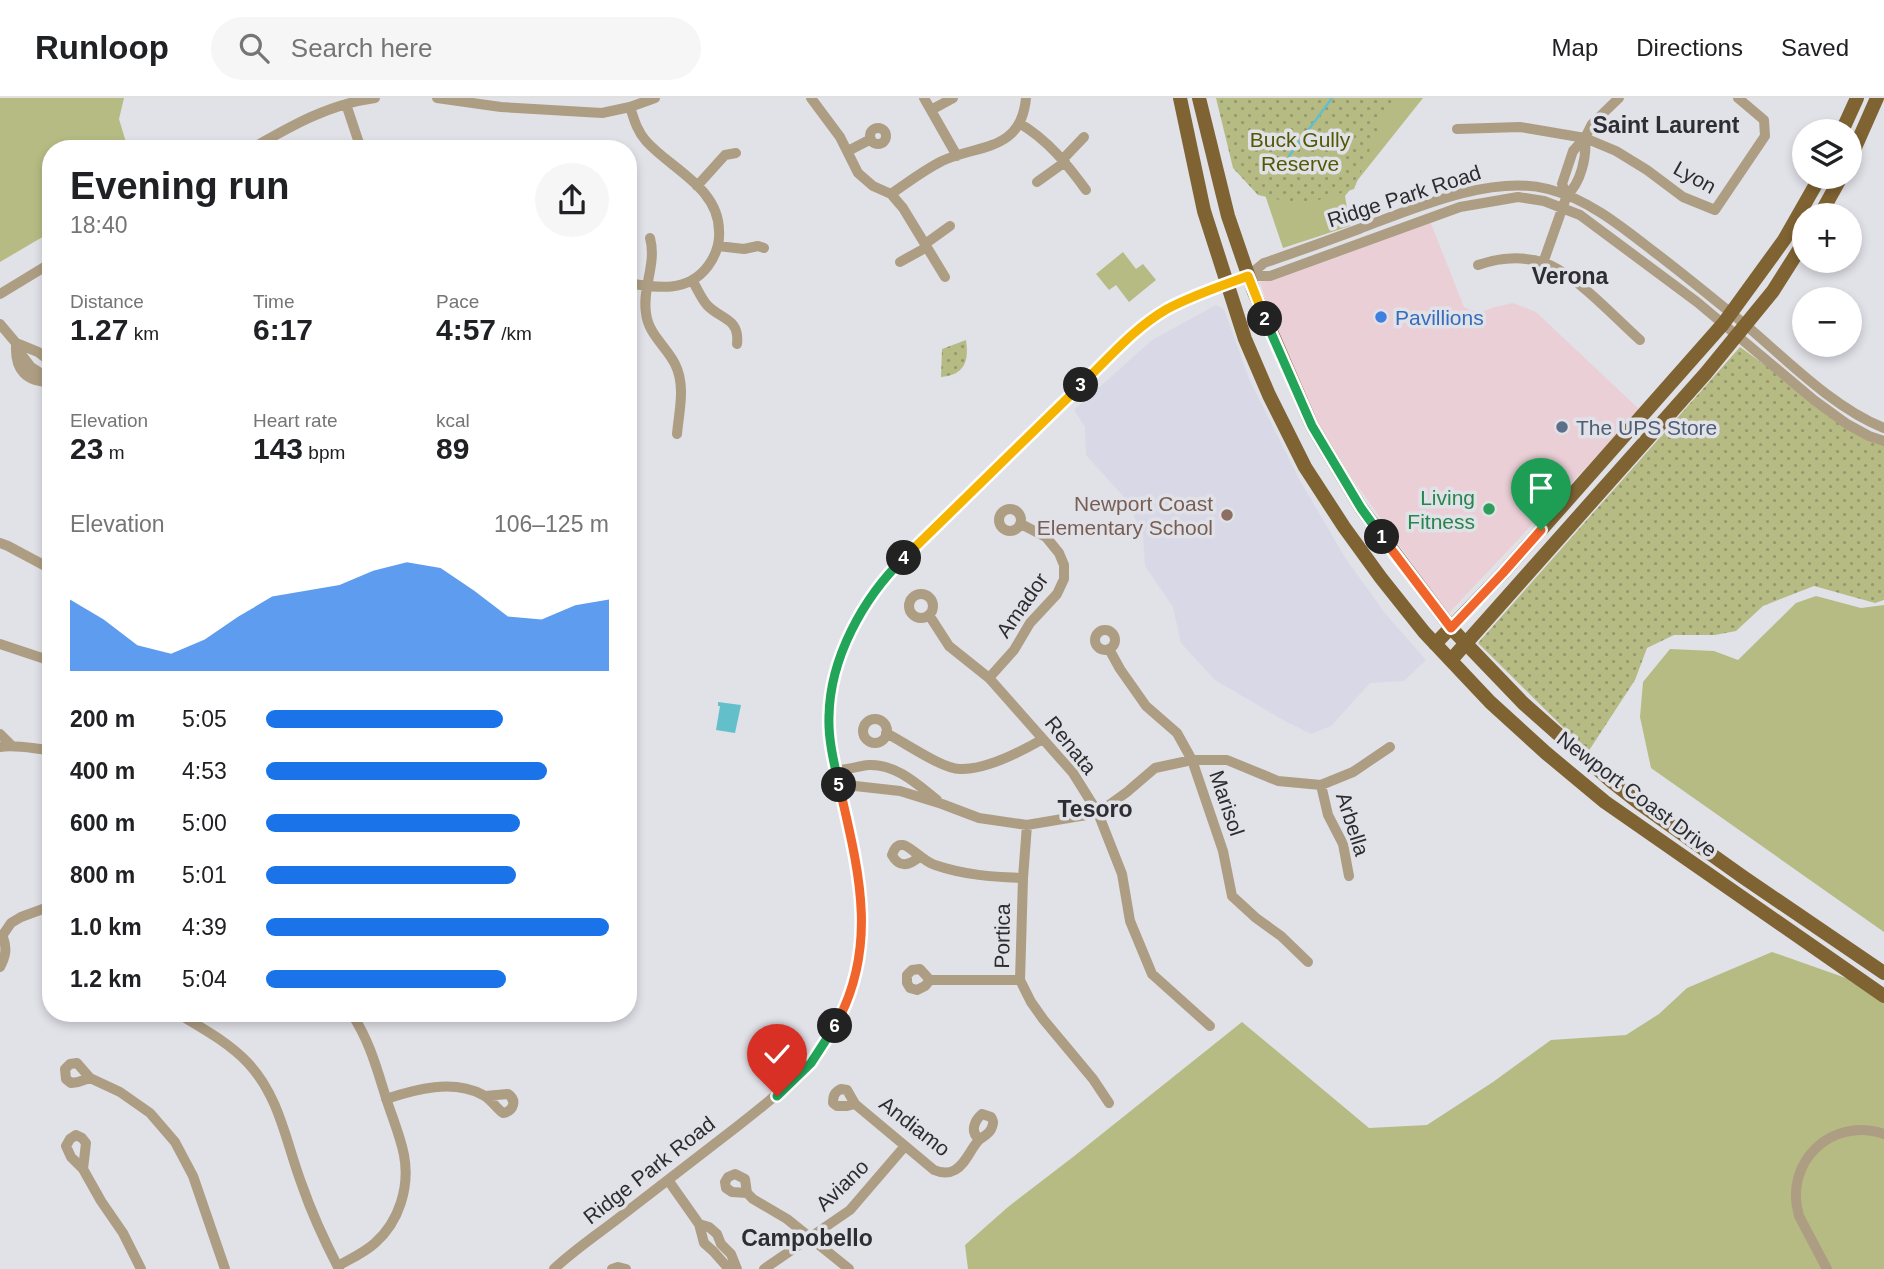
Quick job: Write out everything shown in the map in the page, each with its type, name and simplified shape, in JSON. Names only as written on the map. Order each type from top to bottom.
[{"type":"main road","name":"Newport Coast Drive","points":[[1180,98],[1204,211],[1250,350],[1305,467],[1381,578],[1436,644],[1490,702],[1541,749],[1605,802],[1884,996]]},
{"type":"main road","name":"Newport Coast Drive","points":[[1199,98],[1228,216],[1248,276],[1312,426],[1361,508],[1451,628],[1523,703],[1581,756],[1639,803],[1884,973]]},
{"type":"main road","points":[[1847,119],[1857,98]]},
{"type":"main road","points":[[1862,132],[1877,98]]},
{"type":"main road","points":[[1436,644],[1503,573],[1727,319],[1784,240],[1813,189]]},
{"type":"main road","points":[[1451,660],[1706,373],[1773,290],[1792,261]]},
{"type":"street","points":[[267,140],[315,114],[346,103],[375,98]]},
{"type":"street","points":[[437,98],[501,107],[602,113],[631,107],[655,98]]},
{"type":"street","points":[[811,98],[848,151],[858,173],[873,186],[891,194],[903,208],[945,277]]},
{"type":"street","points":[[924,98],[957,156]]},
{"type":"street","points":[[931,110],[953,98]]},
{"type":"street","points":[[891,194],[931,167],[1001,142],[1019,123],[1026,98]]},
{"type":"street","points":[[1543,262],[1567,195],[1574,189],[1586,152],[1585,138],[1592,124],[1619,98]]},
{"type":"street","name":"Lyon","points":[[1457,129],[1520,127],[1585,138],[1616,151],[1683,197],[1716,210],[1765,136],[1764,120],[1738,98]]},
{"type":"street","points":[[346,103],[358,140]]},
{"type":"street","points":[[631,107],[646,142],[706,195],[717,213],[719,225],[718,246],[702,273],[679,286],[667,288],[637,284]]},
{"type":"street","points":[[1019,123],[1034,132],[1064,160],[1086,190]]},
{"type":"street","points":[[1037,182],[1064,160],[1084,137]]},
{"type":"street","points":[[848,151],[871,139]]},
{"type":"street","points":[[697,186],[725,155],[736,153]]},
{"type":"street","name":"Ridge Park Road","points":[[554,1269],[777,1096],[811,1063],[825,1044],[842,1012],[862,941],[861,891],[835,770],[829,716],[840,659],[855,625],[887,576],[1136,332],[1166,310],[1248,276],[1264,263],[1410,209],[1474,190],[1519,184],[1547,188],[1589,205],[1709,294],[1727,319]]},
{"type":"street","name":"Ridge Park Road","points":[[1248,276],[1270,276],[1470,204],[1518,197],[1544,201],[1580,215],[1740,330]]},
{"type":"street","points":[[900,262],[926,246],[950,226]]},
{"type":"street","points":[[650,238],[653,258],[645,304],[649,325],[675,364],[681,382],[677,434]]},
{"type":"street","points":[[718,246],[764,248]]},
{"type":"street","points":[[1478,265],[1496,259],[1514,258],[1543,262],[1576,283],[1640,340]]},
{"type":"street","points":[[0,294],[42,268]]},
{"type":"street","points":[[692,280],[709,307],[733,324],[737,330],[737,344]]},
{"type":"street","points":[[0,324],[16,343],[21,354],[42,374]]},
{"type":"street","points":[[1740,330],[1857,414],[1884,428]]},
{"type":"street","points":[[1740,330],[1814,400],[1847,424],[1884,441]]},
{"type":"street","points":[[16,343],[42,355]]},
{"type":"street","name":"Amador","points":[[989,678],[1014,650],[1030,623],[1057,594],[1065,579],[1064,565],[1046,537],[1021,524]]},
{"type":"street","points":[[0,543],[42,564]]},
{"type":"street","name":"Renata","points":[[929,615],[949,646],[989,678],[1073,773],[1098,813],[1122,874],[1130,921],[1152,974],[1210,1026]]},
{"type":"street","points":[[0,644],[42,658]]},
{"type":"street","name":"Marisol","points":[[1109,649],[1146,706],[1177,733],[1192,760],[1223,851],[1232,896],[1308,962]]},
{"type":"street","points":[[886,733],[938,761],[960,769],[1015,755],[1043,739]]},
{"type":"street","points":[[0,734],[6,747],[42,750]]},
{"type":"street","points":[[840,789],[855,786],[901,792],[979,818],[1027,825],[1098,813],[1155,768],[1192,760],[1227,760],[1278,780],[1321,785],[1353,772],[1390,747]]},
{"type":"street","points":[[835,770],[868,765],[888,766],[913,780],[942,804]]},
{"type":"street","points":[[886,790],[888,766]]},
{"type":"street","name":"Arbella","points":[[1321,785],[1328,816],[1343,844],[1349,876]]},
{"type":"street","name":"Portica","points":[[1027,825],[1020,980],[1043,1019],[1093,1079],[1109,1103]]},
{"type":"street","points":[[919,857],[932,865],[976,876],[1023,878]]},
{"type":"street","points":[[0,967],[6,948],[2,938],[11,923],[42,909]]},
{"type":"street","points":[[930,980],[1020,980]]},
{"type":"street","points":[[191,1022],[237,1052],[261,1078],[279,1113],[301,1184],[339,1268],[363,1253],[383,1235],[392,1223],[405,1183],[404,1156],[370,1048],[357,1022]]},
{"type":"street","points":[[90,1078],[135,1102],[162,1126],[175,1142],[193,1176],[225,1269]]},
{"type":"street","points":[[386,1099],[442,1087],[458,1088],[485,1096]]},
{"type":"street","name":"Andiamo","points":[[855,1104],[934,1170],[946,1173],[958,1168],[979,1139]]},
{"type":"street","points":[[1828,1269],[1797,1208],[1796,1192],[1801,1168],[1819,1144],[1852,1129],[1884,1133]]},
{"type":"street","name":"Aviano","points":[[764,1269],[850,1210],[905,1146]]},
{"type":"street","points":[[83,1169],[141,1269]]},
{"type":"street","points":[[668,1180],[699,1224],[704,1243],[731,1254],[737,1269]]},
{"type":"street","points":[[747,1193],[787,1219],[849,1269]]},
{"type":"street","points":[[717,1247],[729,1269]]},
{"type":"street","points":[[612,1269],[626,1269]]},
{"type":"shaded area","points":[[1430,221],[1464,307],[1481,312],[1513,303],[1536,312],[1640,410],[1448,614],[1352,478],[1293,386],[1260,282]]},
{"type":"shaded area","name":"Newport Coast Elementary School","points":[[1216,305],[1224,309],[1249,379],[1298,477],[1344,556],[1384,612],[1426,660],[1404,681],[1370,683],[1331,726],[1311,734],[1215,680],[1181,643],[1173,607],[1145,566],[1143,534],[1123,496],[1086,455],[1085,427],[1074,410],[1152,340]]},
{"type":"green space","points":[[0,98],[124,98],[119,119],[125,140],[42,140],[42,237],[0,262]]},
{"type":"green space","name":"Buck Gully Reserve","points":[[1216,98],[1397,98],[1381,122],[1354,189],[1302,205],[1258,195],[1233,168]]},
{"type":"green space","name":"Buck Gully Reserve","points":[[1241,98],[1423,98],[1345,196],[1350,226],[1283,248],[1246,139]]},
{"type":"green space","points":[[1123,252],[1136,269],[1143,264],[1156,280],[1129,302],[1116,285],[1109,290],[1096,274]]},
{"type":"green space","points":[[966,340],[964,366],[949,376],[941,377],[942,349]]},
{"type":"green space","points":[[1740,347],[1860,433],[1884,442],[1884,600],[1875,603],[1814,586],[1763,606],[1736,631],[1715,635],[1674,635],[1647,648],[1635,680],[1588,752],[1478,643]]},
{"type":"green space","points":[[1816,596],[1861,608],[1884,605],[1884,932],[1651,768],[1640,717],[1643,682],[1670,649],[1714,651],[1738,660],[1796,603]]},
{"type":"green space","points":[[1772,952],[1877,989],[1884,995],[1884,1269],[968,1269],[965,1245],[1008,1207],[1242,1022],[1369,1128],[1427,1125],[1551,1040],[1626,1035],[1659,1014],[1687,988]]},
{"type":"water","points":[[718,702],[741,705],[735,733],[716,730],[720,706]]},
{"type":"waterway","points":[[1289,156],[1332,98]]},
{"type":"place","name":"Pavillions","points":[[1381,317]]},
{"type":"place","name":"The UPS Store","points":[[1562,427]]},
{"type":"place","name":"Living Fitness","points":[[1489,509]]},
{"type":"place","name":"Newport Coast Elementary School","points":[[1227,515]]},
{"type":"district","name":"Saint Laurent","points":[[1666,125]]},
{"type":"district","name":"Verona","points":[[1570,276]]},
{"type":"district","name":"Tesoro","points":[[1095,809]]},
{"type":"district","name":"Campobello","points":[[807,1238]]},
{"type":"route","points":[[777,1096],[811,1063],[837,1023],[848,998],[862,941],[861,891],[835,770],[829,716],[834,681],[849,636],[867,604],[897,565],[1136,332],[1166,310],[1192,297],[1248,276],[1312,426],[1324,447],[1361,508],[1451,628],[1541,530]]}]
